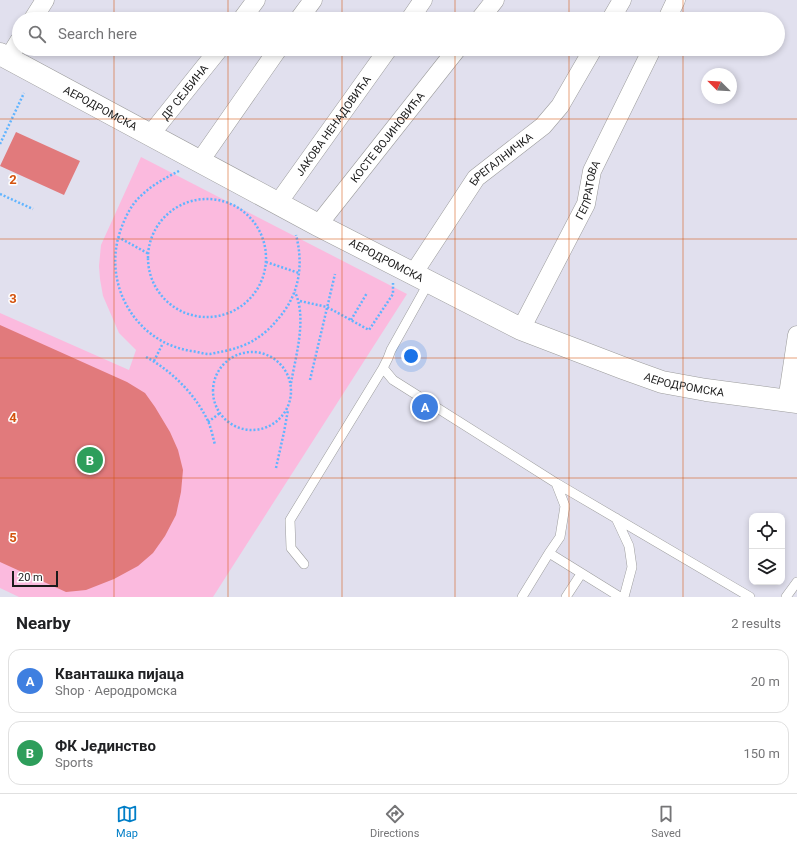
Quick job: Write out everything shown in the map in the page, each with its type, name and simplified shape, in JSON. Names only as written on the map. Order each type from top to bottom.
[{"type":"street","points":[[37,12],[45,0]]},
{"type":"street","points":[[247,12],[256,0]]},
{"type":"street","points":[[304,12],[313,0]]},
{"type":"street","points":[[415,12],[423,0]]},
{"type":"street","points":[[486,12],[495,0]]},
{"type":"street","points":[[615,12],[622,0]]},
{"type":"street","points":[[670,12],[676,0]]},
{"type":"street","name":"АЕРОДРОМСКА","points":[[17,56],[150,135],[278,203],[412,278],[521,329],[662,382],[706,390],[792,402]]},
{"type":"street","name":"ДР СЕЈБИНА","points":[[150,135],[213,56]]},
{"type":"street","points":[[200,161],[273,56]]},
{"type":"street","name":"ЈАКОВА НЕНАДОВИЋА","points":[[278,203],[383,56]]},
{"type":"street","name":"КОСТЕ ВОЈИНОВИЋА","points":[[318,225],[451,56]]},
{"type":"street","name":"БРЕГАЛНИЧКА","points":[[412,278],[476,178],[543,126],[560,106],[589,56]]},
{"type":"street","name":"ГЕПРАТОВА","points":[[521,329],[586,204],[592,171],[649,56]]},
{"type":"street","points":[[792,402],[797,335]]},
{"type":"lane","points":[[304,564],[291,548],[290,520],[383,368],[391,350],[412,278]]},
{"type":"lane","points":[[383,368],[393,380],[556,483],[750,597]]},
{"type":"lane","points":[[522,597],[549,554],[556,546],[560,537],[565,506],[556,483]]},
{"type":"lane","points":[[616,518],[629,546],[632,567],[624,597]]},
{"type":"lane","points":[[549,554],[620,597]]},
{"type":"lane","points":[[566,597],[581,574]]},
{"type":"lane","points":[[786,597],[797,582]]},
{"type":"path","points":[[0,144],[24,93]]},
{"type":"path","points":[[180,171],[157,182],[135,202],[120,228],[114,257],[118,287],[131,314],[151,335],[179,349],[210,354],[240,348],[267,332],[287,308],[295,291],[299,273],[300,248],[295,229]]},
{"type":"path","points":[[0,194],[33,208]]},
{"type":"path","points":[[205,199],[224,201],[233,205],[241,209],[255,222],[264,239],[266,262],[263,277],[254,294],[240,307],[223,315],[204,317],[184,313],[167,302],[155,286],[149,266],[149,254],[150,246],[157,227],[170,212],[186,203],[205,199]]},
{"type":"path","points":[[118,237],[149,254]]},
{"type":"path","points":[[266,262],[299,273]]},
{"type":"path","points":[[310,380],[335,274]]},
{"type":"path","points":[[300,301],[327,307],[369,330],[393,294],[412,278]]},
{"type":"path","points":[[276,468],[291,396],[291,383],[298,344],[301,313],[300,301],[295,291]]},
{"type":"path","points":[[351,320],[367,293]]},
{"type":"path","points":[[154,361],[162,345]]},
{"type":"path","points":[[288,405],[279,419],[268,427],[256,430],[243,429],[231,424],[220,413],[216,405],[213,392],[214,380],[220,368],[230,358],[241,353],[254,351],[267,354],[278,361],[287,371],[291,383]]},
{"type":"path","points":[[146,357],[162,365],[190,394],[208,422],[215,445]]},
{"type":"path","points":[[208,422],[220,413]]},
{"type":"shaded area","points":[[16,132],[80,161],[64,195],[0,166]]},
{"type":"shaded area","points":[[141,157],[407,294],[213,597],[19,597],[0,588],[0,313],[129,370],[136,350],[119,333],[103,296],[99,266],[101,245]]},
{"type":"shaded area","points":[[0,325],[127,382],[145,393],[170,432],[178,450],[183,470],[181,492],[176,515],[165,536],[153,553],[138,566],[114,579],[86,590],[66,592],[0,562]]},
{"type":"place","name":"Кванташка пијаца","points":[[425,407]]},
{"type":"place","name":"ФК Јединство","points":[[90,460]]}]
